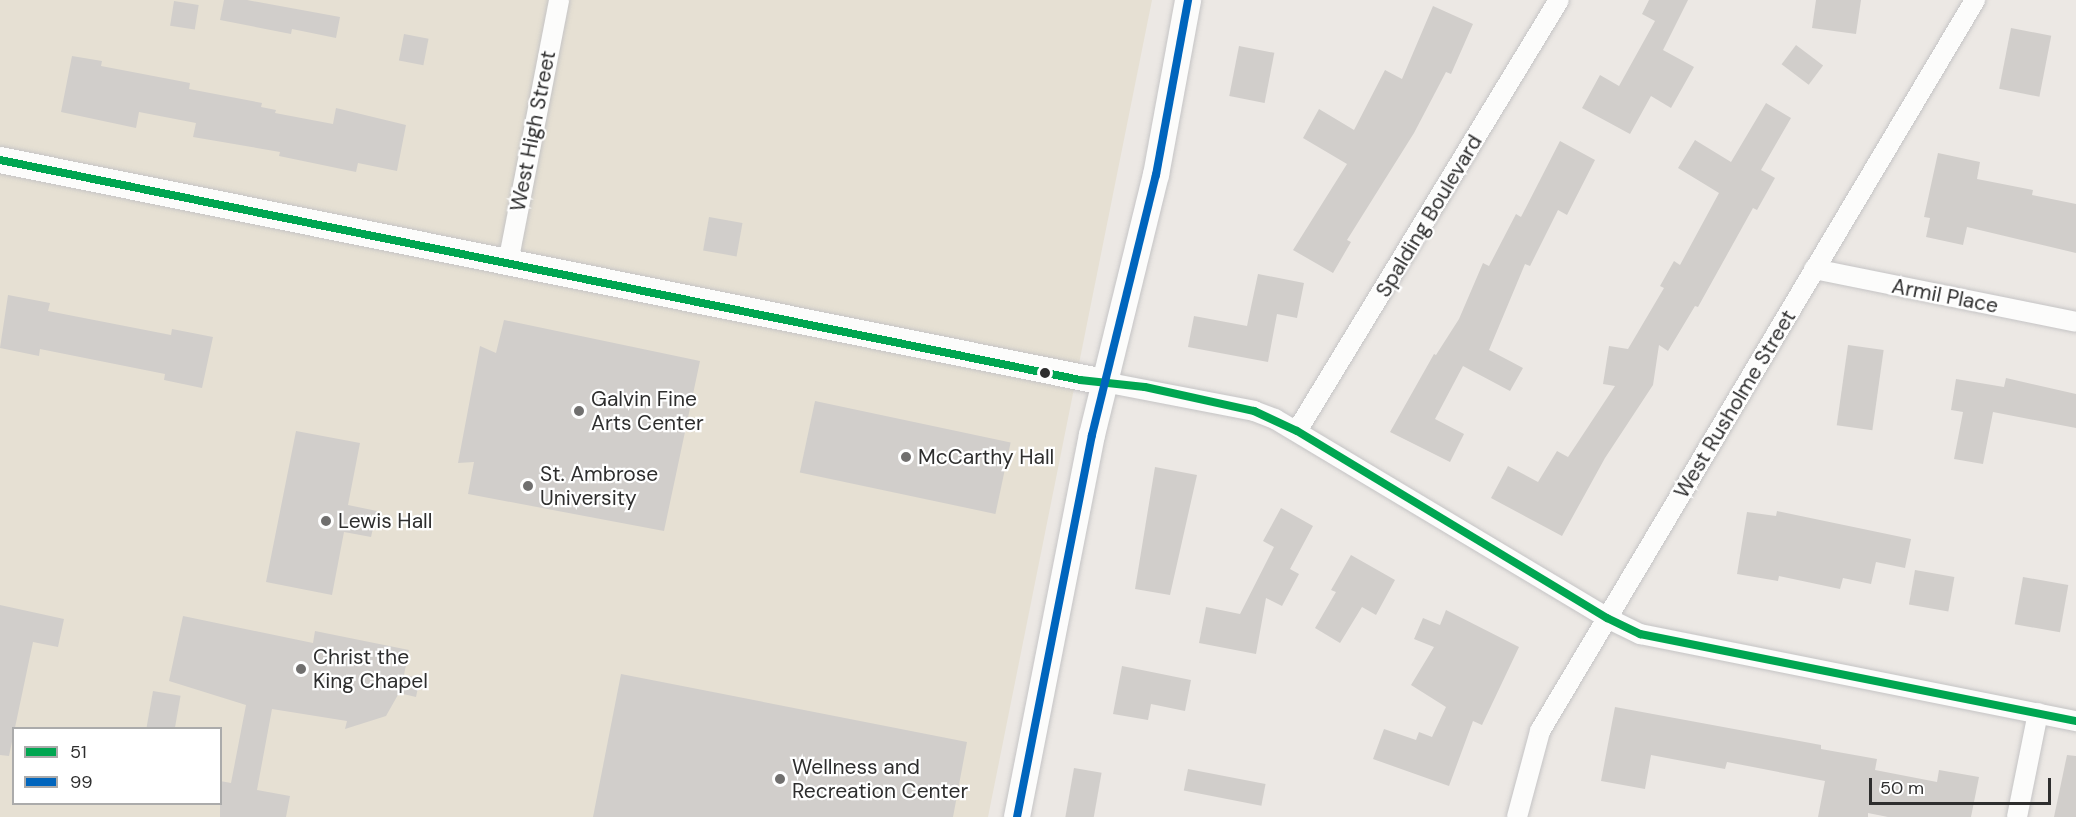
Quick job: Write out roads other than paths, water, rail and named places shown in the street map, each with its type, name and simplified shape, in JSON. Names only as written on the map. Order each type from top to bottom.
[{"type":"street","name":"West High Street","points":[[508,263],[559,0]]},
{"type":"street","points":[[1017,817],[1104,382],[1156,176],[1188,0]]},
{"type":"street","name":"Spalding Boulevard","points":[[1297,431],[1559,0]]},
{"type":"street","name":"West Rusholme Street","points":[[1517,817],[1540,731],[1975,0]]},
{"type":"street","points":[[0,160],[1254,411],[1297,431],[1607,618],[1640,634],[2076,721]]},
{"type":"street","name":"Armil Place","points":[[1814,269],[2076,322]]},
{"type":"street","points":[[2018,817],[2038,714]]},
{"type":"place","name":"Galvin Fine Arts Center","points":[[579,411]]},
{"type":"place","name":"McCarthy Hall","points":[[906,457]]},
{"type":"place","name":"St. Ambrose University","points":[[528,486]]},
{"type":"place","name":"Lewis Hall","points":[[326,521]]},
{"type":"place","name":"Christ the King Chapel","points":[[301,669]]},
{"type":"place","name":"Wellness and Recreation Center","points":[[780,779]]}]
